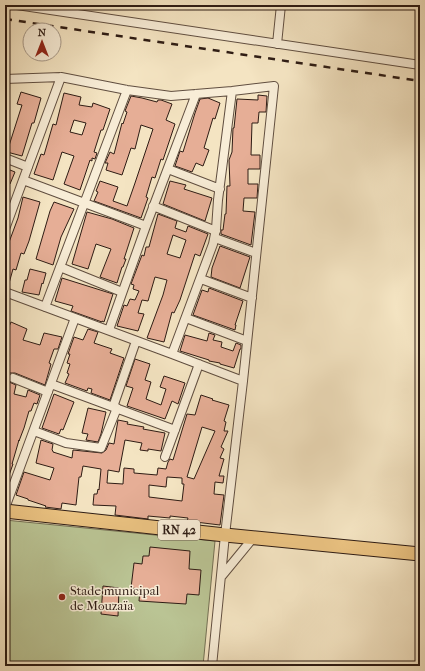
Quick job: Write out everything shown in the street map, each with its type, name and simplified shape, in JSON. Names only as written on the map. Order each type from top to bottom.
[{"type":"main road","name":"RN 42","points":[[5,510],[253,538],[420,554]]},
{"type":"street","points":[[17,5],[420,65]]},
{"type":"street","points":[[277,44],[281,5]]},
{"type":"street","points":[[5,79],[61,77],[127,90],[171,96],[274,86],[212,666]]},
{"type":"street","points":[[5,229],[9,207],[23,180],[61,77]]},
{"type":"street","points":[[45,307],[127,90]]},
{"type":"street","points":[[172,354],[214,244],[232,91]]},
{"type":"street","points":[[109,330],[153,206],[196,94]]},
{"type":"street","points":[[5,158],[28,167]]},
{"type":"street","points":[[168,169],[220,189]]},
{"type":"street","points":[[23,180],[146,226]]},
{"type":"street","points":[[153,206],[256,253]]},
{"type":"street","points":[[60,267],[122,292]]},
{"type":"street","points":[[201,279],[252,298]]},
{"type":"street","points":[[5,292],[243,381]]},
{"type":"street","points":[[5,510],[75,318]]},
{"type":"street","points":[[186,318],[247,342]]},
{"type":"street","points":[[34,431],[66,442],[102,448],[136,341]]},
{"type":"street","points":[[165,457],[199,364]]},
{"type":"street","points":[[13,378],[115,407],[175,430]]},
{"type":"street","points":[[221,578],[253,538]]},
{"type":"green space","points":[[5,520],[215,541],[203,666],[40,666],[5,661]]},
{"type":"building","points":[[21,92],[41,98],[22,156],[7,152],[22,105],[17,104]]},
{"type":"building","points":[[64,93],[81,97],[79,105],[92,107],[93,103],[110,109],[94,152],[97,153],[95,159],[92,158],[92,161],[90,160],[80,190],[64,184],[74,156],[62,152],[53,180],[34,174],[41,154],[44,155],[53,124],[56,125]],"holes":[[[74,120],[86,123],[82,135],[70,132]]]},
{"type":"building","points":[[258,95],[267,96],[266,112],[259,112],[258,123],[252,123],[251,155],[260,155],[260,169],[248,169],[248,184],[258,184],[257,198],[244,198],[243,211],[255,212],[251,245],[221,234],[221,230],[223,230],[226,214],[227,186],[230,186],[229,160],[232,152],[233,128],[237,99],[258,100]]},
{"type":"building","points":[[131,96],[157,102],[158,100],[161,100],[172,104],[166,120],[175,124],[163,160],[161,159],[155,178],[152,177],[146,197],[148,198],[141,218],[94,201],[98,192],[96,191],[100,181],[118,187],[113,201],[127,206],[153,129],[141,125],[135,149],[131,148],[122,175],[106,170],[108,163],[105,163],[110,152],[114,154],[122,123],[123,124],[127,112],[125,111]]},
{"type":"building","points":[[208,98],[220,103],[215,119],[213,118],[204,148],[209,150],[203,166],[196,163],[192,172],[175,166],[180,151],[183,152],[200,99]]},
{"type":"building","points":[[5,168],[15,172],[10,184],[5,182]]},
{"type":"building","points":[[170,181],[186,185],[184,189],[212,198],[205,221],[163,204]]},
{"type":"building","points":[[23,197],[40,202],[24,254],[21,253],[16,270],[13,269],[8,287],[5,287],[5,253],[18,218]]},
{"type":"building","points":[[54,202],[74,209],[61,237],[53,265],[36,259]]},
{"type":"building","points":[[87,212],[112,219],[134,228],[124,259],[126,259],[117,283],[100,277],[111,249],[96,244],[88,269],[72,264]]},
{"type":"building","points":[[158,214],[177,221],[175,228],[186,232],[188,226],[208,234],[200,256],[195,254],[180,300],[174,313],[172,312],[164,342],[147,338],[167,280],[155,277],[148,301],[142,300],[138,313],[144,314],[138,331],[117,326],[124,305],[127,306],[130,299],[135,300],[139,291],[133,289],[134,285],[131,284],[142,255],[144,256],[146,247],[149,247]],"holes":[[[173,235],[186,240],[180,258],[167,254]]]},
{"type":"building","points":[[220,246],[250,257],[240,288],[211,277],[212,268]]},
{"type":"building","points":[[30,269],[46,273],[39,295],[22,292]]},
{"type":"building","points":[[62,278],[113,294],[104,322],[71,311],[73,306],[55,301]]},
{"type":"building","points":[[209,288],[243,301],[235,325],[235,330],[193,315],[202,290],[208,292]]},
{"type":"building","points":[[11,322],[27,329],[23,340],[40,345],[44,333],[62,337],[58,349],[54,349],[49,363],[51,364],[45,385],[15,373],[10,373],[8,376],[9,382],[16,385],[14,394],[26,397],[28,390],[40,395],[37,404],[34,403],[31,411],[29,411],[13,464],[7,481],[5,481],[5,355],[8,345],[5,344],[5,336]]},
{"type":"building","points":[[88,329],[98,332],[94,343],[112,349],[110,353],[124,358],[110,400],[91,393],[92,389],[88,388],[87,391],[65,383],[69,374],[67,373],[70,364],[67,363],[70,354],[68,354],[74,337],[83,340]]},
{"type":"building","points":[[209,333],[215,335],[213,340],[222,342],[221,347],[233,351],[236,343],[241,345],[234,368],[180,351],[185,335],[207,341]]},
{"type":"building","points":[[135,359],[150,364],[145,380],[151,382],[146,399],[161,405],[166,389],[160,387],[164,376],[185,383],[178,404],[172,401],[165,419],[127,406],[133,388],[126,386]]},
{"type":"building","points":[[54,394],[74,402],[63,430],[61,429],[59,434],[42,428]]},
{"type":"building","points":[[201,395],[229,405],[224,421],[226,422],[224,431],[228,431],[221,447],[224,449],[220,458],[224,459],[219,476],[224,476],[223,483],[215,482],[214,494],[224,495],[220,525],[187,521],[188,518],[170,516],[170,518],[148,516],[148,519],[115,515],[116,506],[93,505],[94,494],[97,494],[98,489],[99,490],[101,469],[83,466],[81,477],[79,477],[76,505],[62,503],[61,509],[45,507],[46,506],[16,495],[24,472],[50,480],[54,468],[36,463],[41,440],[53,444],[53,452],[72,458],[73,450],[102,453],[106,450],[109,443],[114,444],[118,420],[128,422],[127,424],[144,427],[143,429],[165,433],[161,451],[148,449],[148,451],[140,450],[142,443],[125,440],[119,472],[108,470],[107,483],[123,484],[124,468],[134,469],[134,473],[157,475],[158,468],[166,469],[170,459],[173,460],[187,414],[195,415]],"holes":[[[202,427],[215,431],[194,479],[187,477]],[[167,477],[182,478],[182,484],[184,484],[182,501],[149,497],[149,485],[166,487]]]},
{"type":"building","points":[[88,408],[106,412],[98,442],[86,440],[88,434],[82,433]]},
{"type":"building","points":[[150,547],[190,551],[189,569],[201,570],[199,595],[187,594],[186,604],[139,601],[140,589],[131,588],[134,563],[142,564],[143,556],[149,556]]},
{"type":"building","points":[[103,586],[119,588],[118,616],[101,614]]},
{"type":"railway","points":[[5,19],[420,81]]},
{"type":"place","name":"Stade municipal de Mouzaïa","points":[[62,597]]}]
